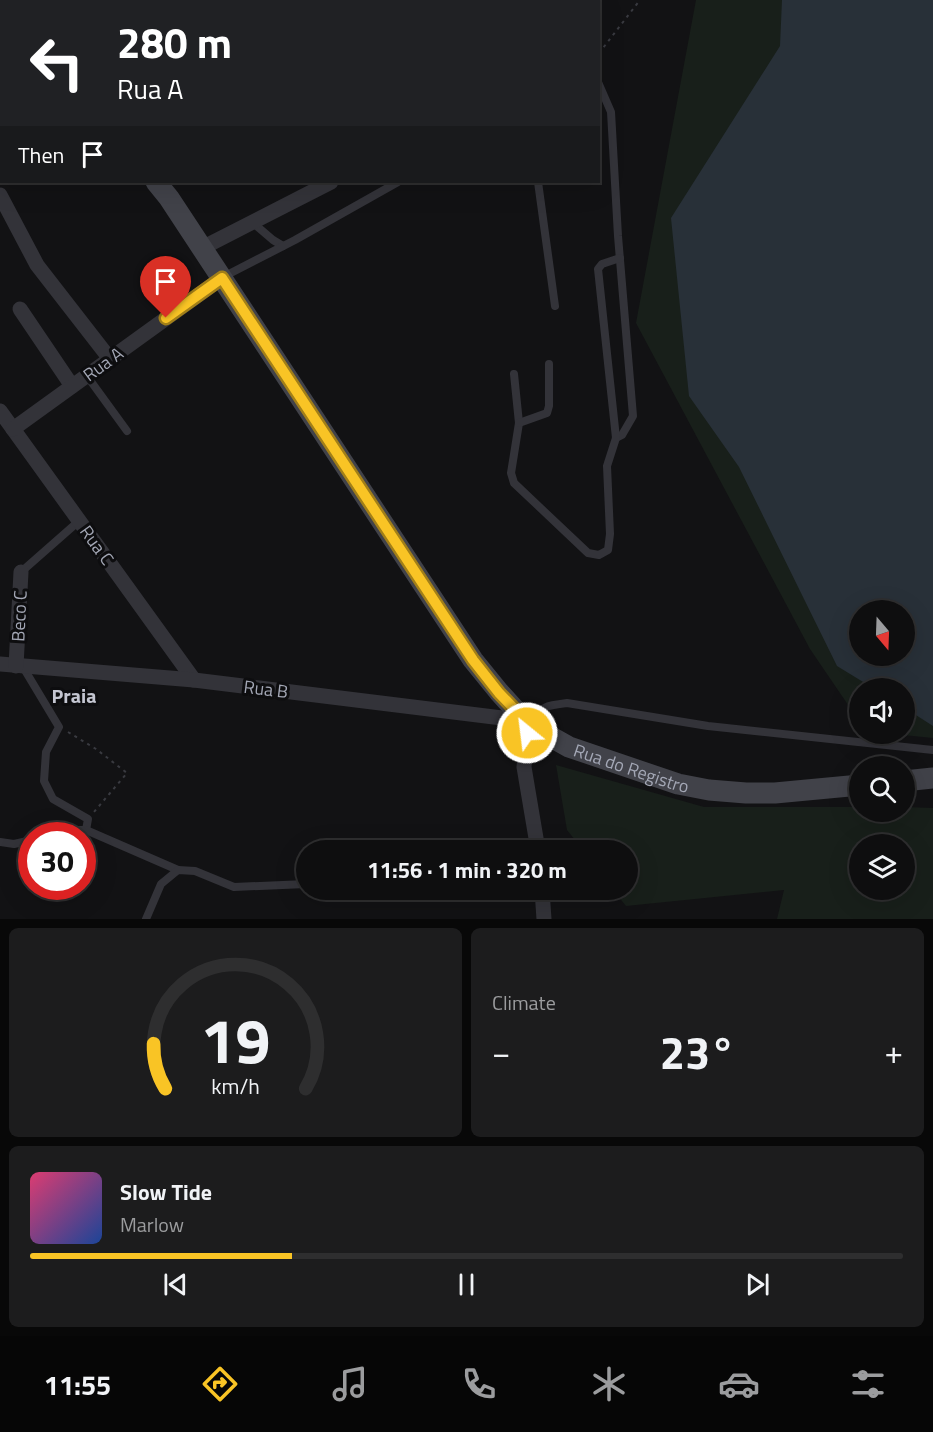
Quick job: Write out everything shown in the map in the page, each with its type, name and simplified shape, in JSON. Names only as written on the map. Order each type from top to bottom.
[{"type":"main road","name":"Rua do Registro","points":[[157,183],[169,198],[473,660],[528,728],[569,747],[678,784],[709,790],[775,793],[849,786]]},
{"type":"main road","points":[[915,780],[933,778]]},
{"type":"street","points":[[202,248],[329,183]]},
{"type":"street","points":[[0,195],[38,265],[110,358]]},
{"type":"street","name":"Rua A","points":[[13,429],[222,278]]},
{"type":"street","points":[[20,309],[72,386]]},
{"type":"street","name":"Rua C","points":[[0,411],[194,680]]},
{"type":"street","name":"Beco C","points":[[8,665],[21,572]]},
{"type":"street","name":"Rua B","points":[[8,665],[194,680],[502,718],[528,728]]},
{"type":"street","points":[[528,728],[524,767],[535,840]]},
{"type":"street","points":[[543,900],[544,919]]},
{"type":"lane","points":[[600,87],[611,112],[633,416],[622,435],[616,438]]},
{"type":"lane","points":[[222,278],[396,183]]},
{"type":"lane","points":[[538,183],[555,306]]},
{"type":"lane","points":[[252,222],[283,246]]},
{"type":"lane","points":[[514,374],[519,423],[511,473],[514,483],[588,553],[599,555],[608,550],[610,534],[607,466],[616,438],[598,269],[602,264],[620,258]]},
{"type":"lane","points":[[519,423],[547,413],[549,364]]},
{"type":"lane","points":[[87,376],[127,431]]},
{"type":"lane","name":"Beco C","points":[[21,572],[79,521]]},
{"type":"lane","points":[[8,665],[60,727],[46,752],[44,781],[52,799],[88,819],[87,822]]},
{"type":"lane","points":[[528,728],[543,708],[567,703],[708,726],[933,750]]},
{"type":"lane","points":[[96,834],[178,870],[195,871],[234,887],[296,884]]},
{"type":"lane","points":[[0,842],[18,843]]},
{"type":"lane","points":[[146,919],[161,884],[178,870]]},
{"type":"path","points":[[600,50],[639,0]]},
{"type":"path","points":[[60,727],[96,749],[127,773],[88,819]]},
{"type":"shaded area","points":[[696,0],[933,0],[933,738],[915,736],[915,678],[849,678],[849,706],[810,649],[636,323]]},
{"type":"shaded area","points":[[782,0],[933,0],[933,726],[915,714],[915,678],[857,678],[837,666],[739,467],[689,396],[671,218],[780,46]]},
{"type":"shaded area","points":[[556,765],[704,807],[849,807],[849,822],[915,822],[915,807],[933,808],[933,919],[777,919],[784,890],[626,906],[621,900],[638,900],[638,840],[575,840],[567,830]]},
{"type":"district","name":"Praia","points":[[74,695]]},
{"type":"route","points":[[166,318],[222,278],[473,660],[499,693],[528,723],[527,733]]}]
